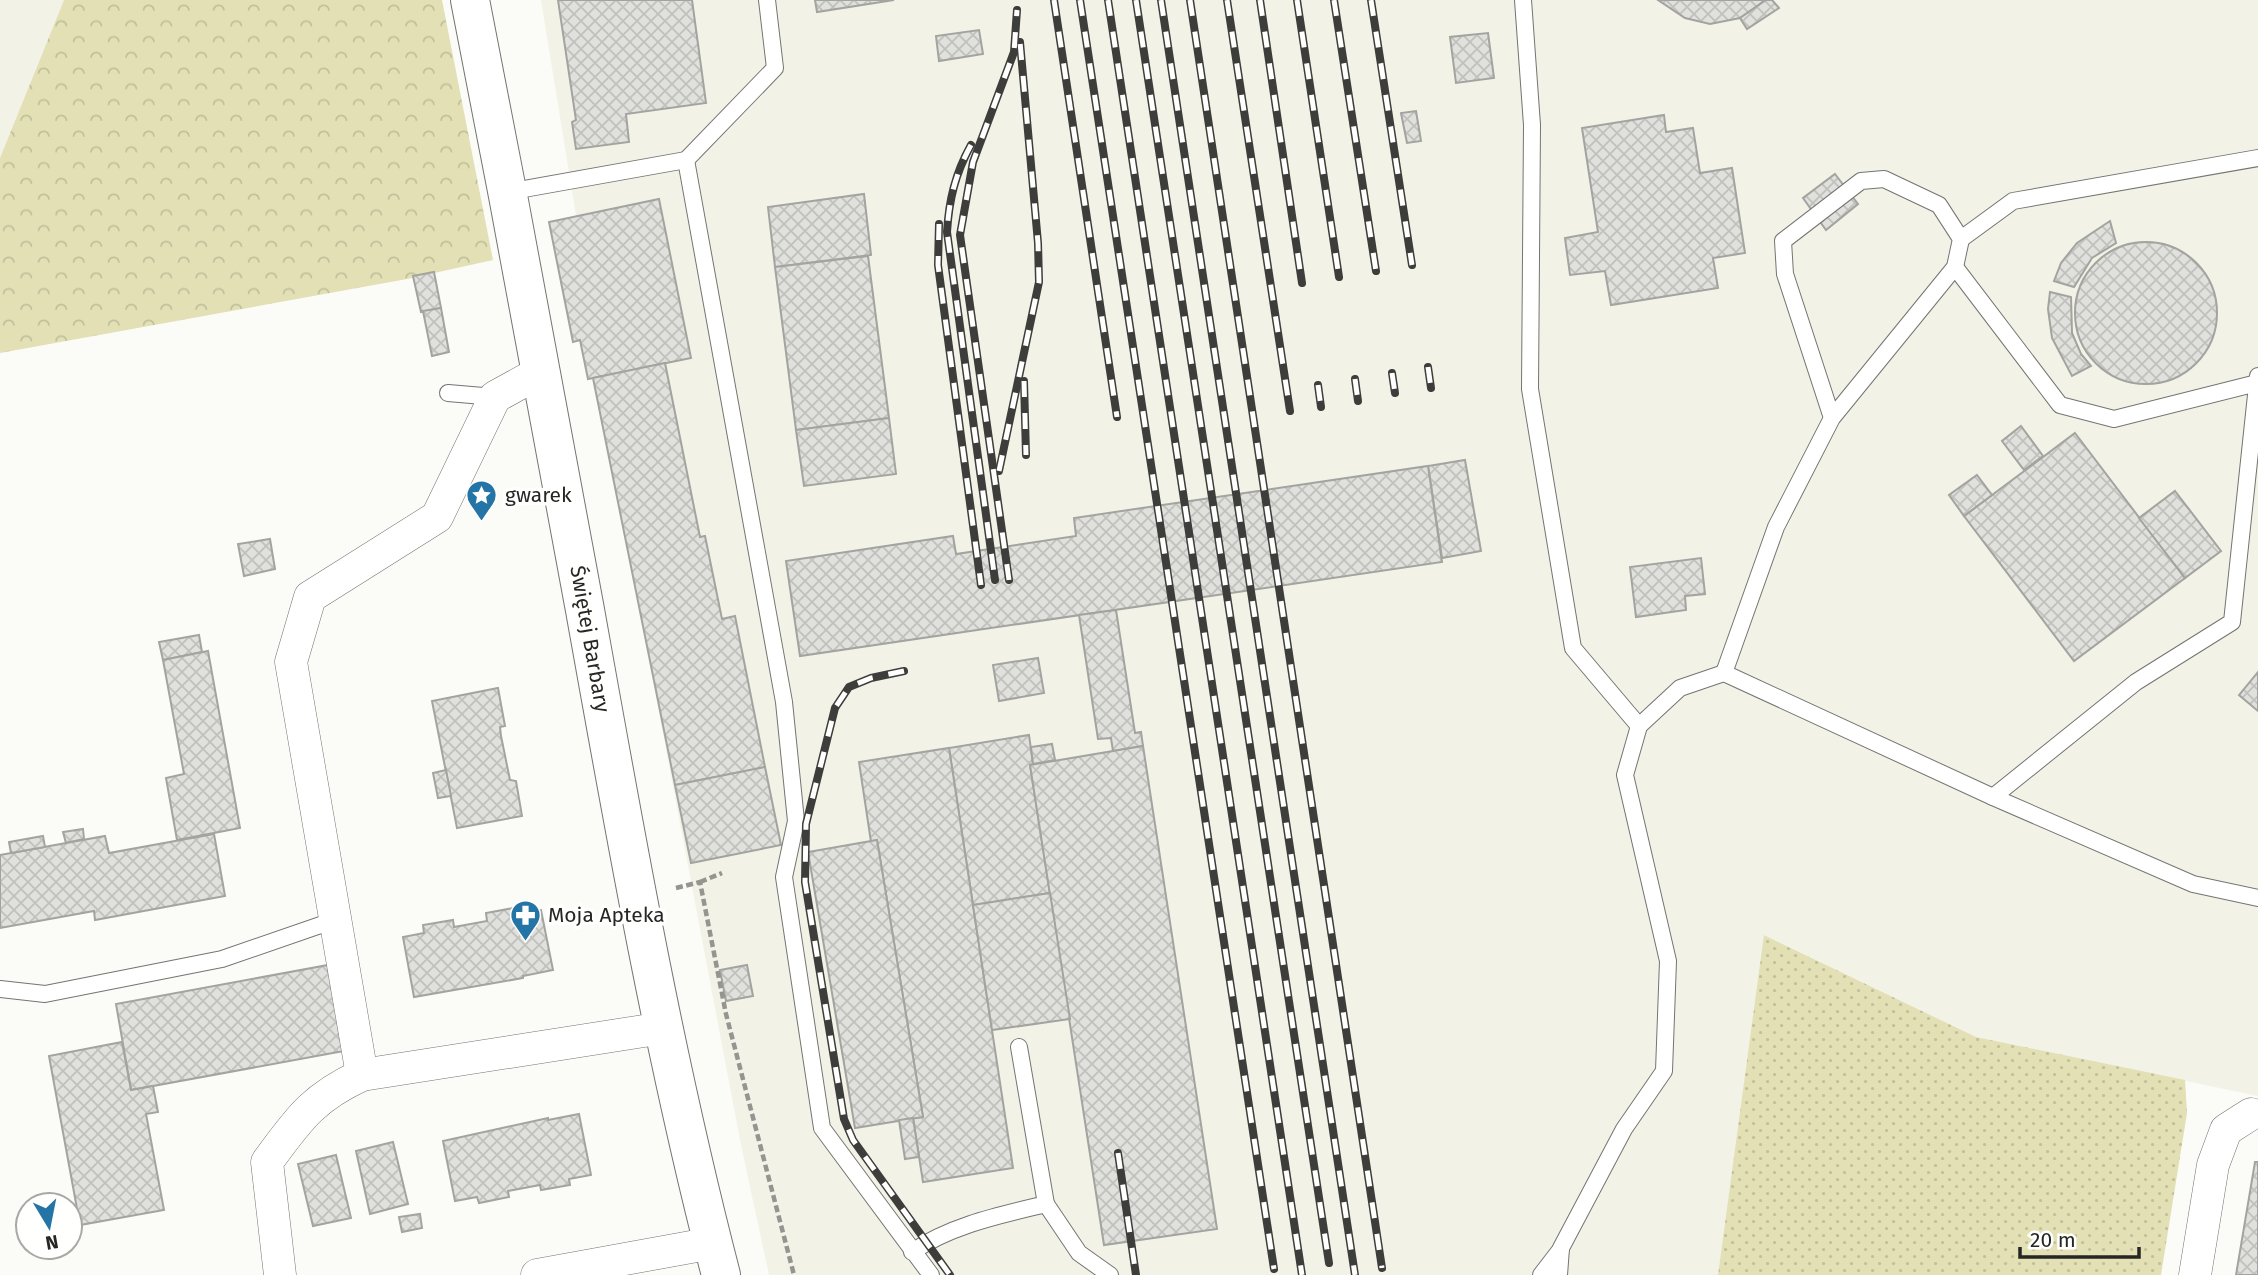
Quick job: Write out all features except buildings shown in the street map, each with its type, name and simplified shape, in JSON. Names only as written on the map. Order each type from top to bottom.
[{"type":"street","name":"Świętej Barbary","points":[[470,0],[542,371],[637,897],[663,1028],[717,1259]]},
{"type":"street","points":[[362,1075],[291,662],[310,597],[437,517],[495,397],[542,371]]},
{"type":"street","points":[[280,1275],[267,1162],[302,1115],[329,1091],[362,1075],[663,1028]]},
{"type":"street","points":[[2195,1275],[2213,1165],[2226,1130],[2251,1114]]},
{"type":"street","points":[[537,1275],[717,1259]]},
{"type":"lane","points":[[508,192],[686,160],[775,68],[767,0]]},
{"type":"lane","points":[[1523,0],[1532,125],[1530,389],[1573,648],[1639,726]]},
{"type":"lane","points":[[1724,673],[1776,527],[1832,418],[1955,267],[1961,239],[2013,201],[2258,158]]},
{"type":"lane","points":[[686,160],[784,702],[796,821],[785,877],[822,1129],[931,1275]]},
{"type":"lane","points":[[1832,418],[1785,274],[1783,241],[1861,181],[1884,179],[1939,205],[1961,239]]},
{"type":"lane","points":[[1955,267],[2060,405],[2113,419],[2257,383]]},
{"type":"lane","points":[[1993,797],[2136,682],[2232,622],[2258,376]]},
{"type":"lane","points":[[448,393],[495,397]]},
{"type":"lane","points":[[1541,1275],[1562,1248],[1624,1129],[1664,1071],[1668,961],[1625,775],[1639,726],[1680,688],[1724,673],[1993,797],[2193,884],[2258,898]]},
{"type":"lane","points":[[0,989],[45,994],[209,962],[335,920]]},
{"type":"lane","points":[[1019,1047],[1046,1204],[1079,1253],[1110,1275]]},
{"type":"lane","points":[[912,1252],[926,1242],[978,1221],[1046,1204]]},
{"type":"lane","points":[[1559,1275],[1562,1248]]},
{"type":"path","points":[[637,897],[701,882],[722,873]]},
{"type":"path","points":[[701,882],[726,1014],[794,1275]]},
{"type":"shaded area","points":[[0,0],[64,0],[0,158]]},
{"type":"shaded area","points":[[541,0],[2258,0],[2258,1096],[1976,1037],[1765,935],[1718,1275],[769,1275],[740,1140],[644,633]]},
{"type":"green space","points":[[64,0],[442,0],[493,260],[407,279],[0,353],[0,158]]},
{"type":"green space","points":[[1764,935],[1976,1037],[2185,1080],[2187,1113],[2161,1275],[1718,1275]]},
{"type":"railway","points":[[1054,0],[1117,417]]},
{"type":"railway","points":[[1080,0],[1274,1269]]},
{"type":"railway","points":[[1108,0],[1302,1275]]},
{"type":"railway","points":[[1136,0],[1329,1263]]},
{"type":"railway","points":[[1161,0],[1355,1275]]},
{"type":"railway","points":[[1190,0],[1382,1268]]},
{"type":"railway","points":[[1227,0],[1290,411]]},
{"type":"railway","points":[[1260,0],[1302,283]]},
{"type":"railway","points":[[1297,0],[1339,277]]},
{"type":"railway","points":[[1334,0],[1376,271]]},
{"type":"railway","points":[[1371,0],[1412,265]]},
{"type":"railway","points":[[1009,580],[960,235],[973,162],[1014,52],[1017,10]]},
{"type":"railway","points":[[999,471],[1039,282],[1020,42]]},
{"type":"railway","points":[[971,145],[954,187],[947,232],[995,580]]},
{"type":"railway","points":[[939,224],[938,265],[981,585]]},
{"type":"railway","points":[[1428,367],[1431,388]]},
{"type":"railway","points":[[1392,373],[1395,393]]},
{"type":"railway","points":[[1355,379],[1358,401]]},
{"type":"railway","points":[[1024,381],[1026,455]]},
{"type":"railway","points":[[1318,385],[1321,407]]},
{"type":"railway","points":[[904,671],[871,678],[849,687],[835,708],[806,824],[805,882],[844,1119],[853,1140],[950,1275]]},
{"type":"railway","points":[[1118,1153],[1136,1275]]},
{"type":"place","name":"gwarek","points":[[482,522]]},
{"type":"place","name":"Moja Apteka","points":[[525,942]]}]
